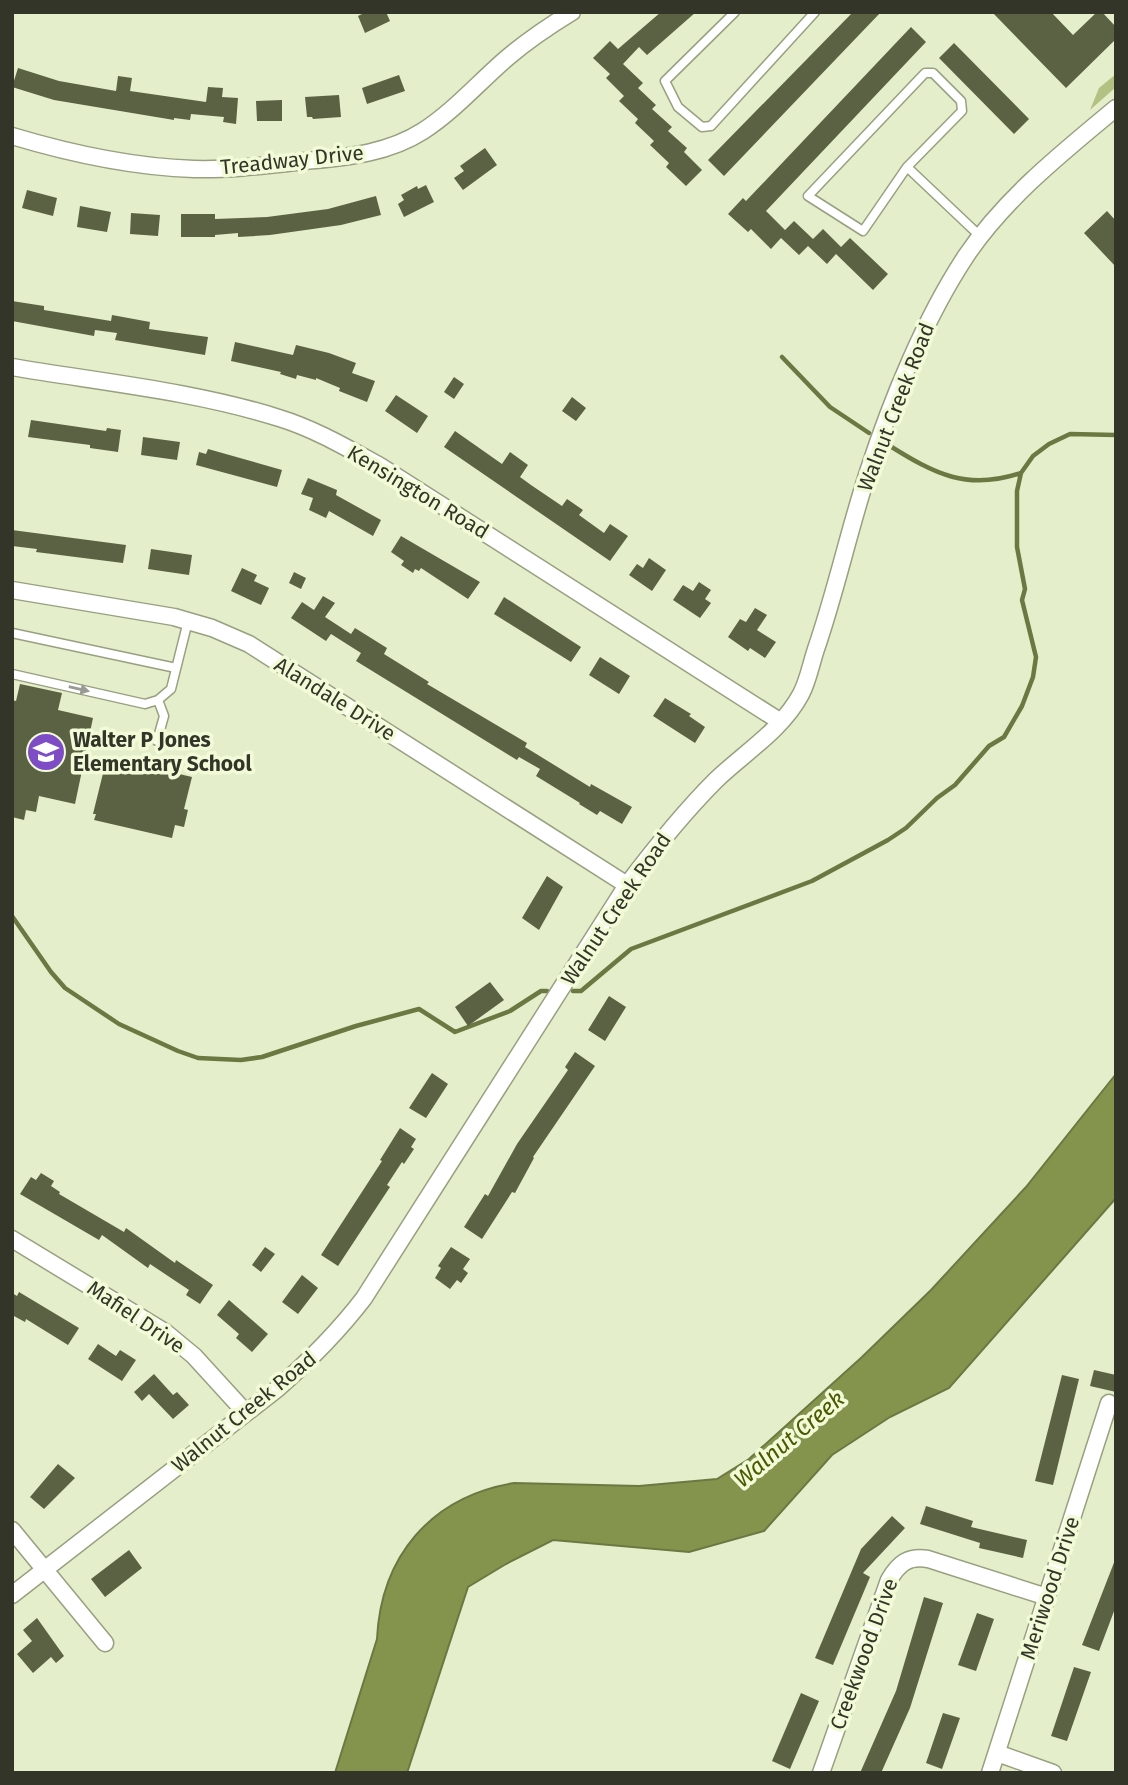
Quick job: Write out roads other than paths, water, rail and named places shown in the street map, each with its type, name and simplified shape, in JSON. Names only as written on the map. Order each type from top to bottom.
[{"type":"street","name":"Treadway Drive","points":[[12,136],[69,153],[170,168],[266,165],[355,156],[405,141],[424,130],[508,57],[572,12]]},
{"type":"street","name":"Walnut Creek Road","points":[[12,1595],[246,1413],[312,1358],[341,1328],[364,1298],[627,885],[671,828],[716,780],[781,722],[801,694],[830,610],[868,472],[916,349],[940,299],[967,254],[1028,184],[1116,108]]},
{"type":"street","name":"Kensington Road","points":[[12,367],[239,406],[282,418],[329,438],[380,466],[781,722]]},
{"type":"street","name":"Alandale Drive","points":[[12,590],[188,621],[249,644],[627,885]]},
{"type":"street","name":"Mafiel Drive","points":[[12,1239],[165,1332],[194,1356],[246,1413]]},
{"type":"street","name":"Meriwood Drive","points":[[990,1773],[1109,1403]]},
{"type":"street","points":[[12,1530],[105,1643]]},
{"type":"street","name":"Creekwood Drive","points":[[821,1773],[889,1580],[905,1560],[916,1557],[928,1559],[1047,1597]]},
{"type":"street","points":[[997,1753],[1053,1773]]},
{"type":"lane","points":[[735,12],[665,81],[678,107],[702,127],[711,125],[815,12]]},
{"type":"lane","points":[[925,73],[933,73],[961,101],[962,111],[907,167],[863,231],[808,196],[925,73]]},
{"type":"lane","points":[[907,167],[981,237]]},
{"type":"lane","points":[[12,674],[145,704],[158,700],[171,689],[188,621]]},
{"type":"lane","points":[[12,634],[176,668]]},
{"type":"lane","points":[[157,741],[164,716],[158,700]]},
{"type":"water","name":"Walnut Creek","points":[[1116,1074],[1116,1198],[949,1388],[890,1417],[832,1455],[764,1531],[689,1552],[553,1540],[468,1587],[407,1773],[335,1773],[377,1639],[388,1582],[400,1557],[435,1517],[484,1490],[514,1483],[639,1486],[717,1479],[749,1459],[862,1357],[931,1290],[1026,1187]]},
{"type":"waterway","points":[[782,357],[830,407],[869,433]]},
{"type":"waterway","points":[[573,991],[581,991],[631,949],[812,881],[888,840],[906,828],[937,798],[955,785],[989,746],[1004,737],[1022,706],[1033,677],[1036,657],[1022,600],[1025,589],[1017,547],[1017,491],[1021,473],[1033,456],[1049,444],[1070,434],[1116,435]]},
{"type":"waterway","points":[[890,446],[922,465],[952,477],[984,480],[1021,473]]},
{"type":"waterway","points":[[12,916],[65,988],[119,1024],[198,1058],[241,1060],[262,1057],[356,1026],[419,1009],[455,1032],[510,1011],[541,991],[547,991]]},
{"type":"place","name":"Walter P Jones Elementary School","points":[[46,752]]}]
